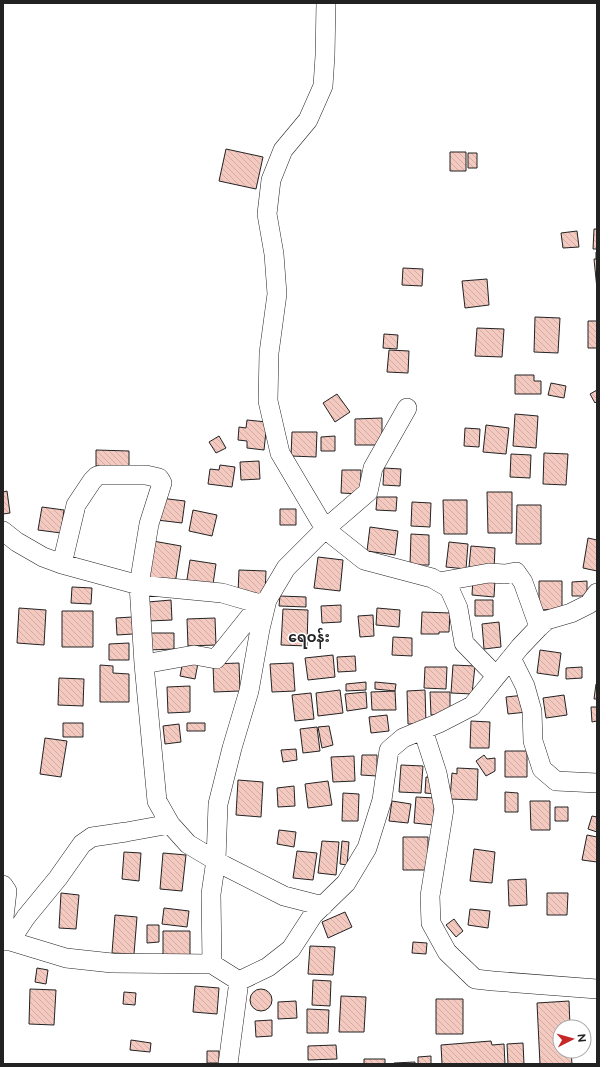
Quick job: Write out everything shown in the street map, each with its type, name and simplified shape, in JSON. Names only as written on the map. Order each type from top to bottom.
[{"type":"street","points":[[326,3],[323,86],[308,120],[283,150],[271,180],[268,214],[274,254],[277,294],[269,353],[268,400],[280,453],[326,530],[364,560],[432,578],[449,588],[458,608],[464,643],[496,676]]},
{"type":"street","points":[[144,664],[194,655],[216,659],[263,602],[286,568],[368,492],[373,468],[407,408]]},
{"type":"street","points":[[62,564],[76,505],[97,476],[146,475],[159,478],[162,483],[149,524],[139,585],[144,664],[157,801],[170,824],[188,844],[249,879],[284,896],[323,906]]},
{"type":"street","points":[[4,535],[36,553],[62,564],[139,585],[222,593],[263,602]]},
{"type":"street","points":[[439,582],[489,573],[505,574],[516,572],[523,582],[539,627]]},
{"type":"street","points":[[239,981],[268,967],[291,949],[313,915],[346,883],[367,848],[382,800],[389,750],[403,738],[472,706],[511,658],[539,627],[547,620],[571,613],[589,604],[597,593]]},
{"type":"street","points":[[212,964],[211,894],[216,860],[218,804],[232,748],[249,691],[260,629],[263,602]]},
{"type":"street","points":[[511,658],[525,686],[532,711],[533,742],[542,769],[556,781],[597,783]]},
{"type":"street","points":[[423,730],[437,773],[444,809],[430,896],[431,923],[447,952],[475,979],[597,989]]},
{"type":"street","points":[[5,936],[26,917],[58,878],[82,844],[92,837],[170,824]]},
{"type":"street","points":[[3,885],[7,891],[5,936]]},
{"type":"street","points":[[5,936],[66,958],[112,963],[212,964],[239,981]]},
{"type":"street","points":[[228,1064],[239,981]]},
{"type":"building","points":[[226,149],[263,157],[256,189],[219,181]]},
{"type":"building","points":[[450,152],[466,152],[466,171],[450,171]]},
{"type":"building","points":[[468,153],[477,153],[477,168],[468,168]]},
{"type":"building","points":[[594,229],[597,229],[597,249],[593,249]]},
{"type":"building","points":[[577,231],[579,247],[563,248],[561,233]]},
{"type":"building","points":[[596,252],[597,289],[594,259],[596,259]]},
{"type":"building","points":[[403,268],[423,269],[422,286],[402,285]]},
{"type":"building","points":[[487,279],[489,305],[465,308],[462,281]]},
{"type":"building","points":[[535,317],[560,318],[558,353],[534,352]]},
{"type":"building","points":[[588,321],[597,321],[597,348],[588,348]]},
{"type":"building","points":[[477,328],[504,329],[502,357],[475,356]]},
{"type":"building","points":[[384,334],[398,335],[397,349],[383,348]]},
{"type":"building","points":[[389,350],[409,351],[408,373],[387,372]]},
{"type":"building","points":[[515,375],[534,375],[534,381],[541,381],[541,394],[515,394]]},
{"type":"building","points":[[551,383],[566,386],[564,398],[548,395]]},
{"type":"building","points":[[597,390],[597,401],[595,403],[590,394]]},
{"type":"building","points":[[337,394],[350,412],[335,422],[323,403]]},
{"type":"building","points":[[515,414],[538,416],[536,448],[513,446]]},
{"type":"building","points":[[382,418],[382,445],[355,445],[355,419]]},
{"type":"building","points":[[247,420],[267,422],[264,450],[247,448],[247,441],[238,440],[239,427],[246,428]]},
{"type":"building","points":[[486,425],[509,428],[506,454],[483,452]]},
{"type":"building","points":[[465,428],[480,429],[479,447],[464,446]]},
{"type":"building","points":[[292,432],[317,432],[316,457],[291,456]]},
{"type":"building","points":[[219,436],[226,448],[216,453],[209,442]]},
{"type":"building","points":[[335,436],[335,451],[321,451],[321,437]]},
{"type":"building","points":[[96,450],[129,451],[129,467],[96,466]]},
{"type":"building","points":[[544,453],[568,454],[566,485],[543,484]]},
{"type":"building","points":[[511,454],[531,455],[530,478],[510,477]]},
{"type":"building","points":[[259,461],[260,479],[241,480],[240,462]]},
{"type":"building","points":[[220,465],[235,467],[232,487],[208,484],[210,469],[219,470]]},
{"type":"building","points":[[384,468],[401,469],[400,486],[383,485]]},
{"type":"building","points":[[342,470],[361,470],[360,494],[341,493]]},
{"type":"building","points":[[7,491],[10,513],[3,514],[3,492]]},
{"type":"building","points":[[487,492],[512,492],[512,533],[488,533]]},
{"type":"building","points":[[377,497],[397,497],[396,511],[376,510]]},
{"type":"building","points":[[160,498],[185,501],[182,523],[157,520]]},
{"type":"building","points":[[443,500],[467,500],[467,534],[444,534]]},
{"type":"building","points":[[412,502],[431,503],[430,527],[411,526]]},
{"type":"building","points":[[517,505],[541,505],[541,544],[516,544]]},
{"type":"building","points":[[42,507],[64,510],[61,533],[38,530]]},
{"type":"building","points":[[280,509],[296,509],[296,525],[280,525]]},
{"type":"building","points":[[193,510],[217,515],[212,536],[189,531]]},
{"type":"building","points":[[370,527],[398,531],[395,555],[367,551]]},
{"type":"building","points":[[411,534],[429,535],[429,565],[410,565]]},
{"type":"building","points":[[588,538],[597,540],[597,571],[583,568]]},
{"type":"building","points":[[153,541],[181,546],[175,584],[147,580]]},
{"type":"building","points":[[449,542],[468,544],[466,569],[446,567]]},
{"type":"building","points":[[471,546],[495,548],[494,570],[469,567]]},
{"type":"building","points":[[318,557],[343,560],[340,591],[314,588]]},
{"type":"building","points":[[190,560],[216,564],[212,591],[186,586]]},
{"type":"building","points":[[239,570],[266,571],[265,595],[238,593]]},
{"type":"building","points":[[473,578],[495,580],[494,597],[472,595]]},
{"type":"building","points":[[539,581],[562,581],[562,609],[539,610]]},
{"type":"building","points":[[587,581],[587,596],[572,596],[572,582]]},
{"type":"building","points":[[72,587],[92,588],[91,604],[71,603]]},
{"type":"building","points":[[280,596],[306,597],[306,607],[279,606]]},
{"type":"building","points":[[171,600],[172,620],[149,621],[148,602]]},
{"type":"building","points":[[475,600],[493,600],[493,616],[475,616]]},
{"type":"building","points":[[341,605],[341,622],[322,623],[321,606]]},
{"type":"building","points":[[19,608],[46,610],[44,645],[17,643]]},
{"type":"building","points":[[377,608],[400,610],[399,627],[376,625]]},
{"type":"building","points":[[283,609],[308,610],[307,646],[281,645]]},
{"type":"building","points":[[62,611],[93,611],[93,647],[62,647]]},
{"type":"building","points":[[422,612],[450,613],[449,632],[439,632],[439,634],[421,634]]},
{"type":"building","points":[[373,615],[374,636],[360,637],[358,616]]},
{"type":"building","points":[[132,617],[133,634],[117,635],[116,618]]},
{"type":"building","points":[[215,618],[216,645],[188,646],[187,619]]},
{"type":"building","points":[[499,622],[501,647],[484,649],[482,624]]},
{"type":"building","points":[[148,633],[174,633],[174,649],[148,650]]},
{"type":"building","points":[[393,637],[412,638],[412,656],[392,655]]},
{"type":"building","points":[[129,643],[129,660],[109,660],[109,644]]},
{"type":"building","points":[[540,650],[561,653],[558,676],[537,673]]},
{"type":"building","points":[[333,655],[335,677],[308,680],[305,658]]},
{"type":"building","points":[[355,656],[356,671],[338,672],[337,657]]},
{"type":"building","points":[[183,661],[198,663],[195,679],[180,676]]},
{"type":"building","points":[[239,663],[240,691],[214,692],[213,664]]},
{"type":"building","points":[[293,663],[295,691],[272,692],[270,664]]},
{"type":"building","points":[[100,665],[113,666],[113,673],[129,674],[129,702],[100,702]]},
{"type":"building","points":[[453,665],[475,666],[472,694],[451,693]]},
{"type":"building","points":[[425,667],[447,667],[446,689],[424,688]]},
{"type":"building","points":[[582,667],[582,678],[566,679],[566,668]]},
{"type":"building","points":[[59,678],[84,679],[83,706],[58,705]]},
{"type":"building","points":[[366,682],[366,690],[346,691],[346,684]]},
{"type":"building","points":[[375,682],[396,684],[395,691],[375,689]]},
{"type":"building","points":[[596,684],[597,699],[594,699]]},
{"type":"building","points":[[190,686],[190,712],[168,713],[167,687]]},
{"type":"building","points":[[340,690],[343,713],[318,716],[316,693]]},
{"type":"building","points":[[425,690],[426,724],[408,724],[407,691]]},
{"type":"building","points":[[395,691],[396,710],[372,710],[371,692]]},
{"type":"building","points":[[366,692],[367,708],[347,711],[345,694]]},
{"type":"building","points":[[430,692],[450,692],[450,714],[431,715]]},
{"type":"building","points":[[311,693],[314,719],[295,721],[292,695]]},
{"type":"building","points":[[525,695],[527,712],[508,714],[506,697]]},
{"type":"building","points":[[564,695],[567,715],[546,718],[543,698]]},
{"type":"building","points":[[591,707],[597,707],[597,721],[592,722]]},
{"type":"building","points":[[387,715],[389,731],[371,733],[369,717]]},
{"type":"building","points":[[471,721],[490,722],[489,748],[470,748]]},
{"type":"building","points":[[63,723],[83,723],[83,737],[63,737]]},
{"type":"building","points":[[187,723],[205,723],[205,731],[187,731]]},
{"type":"building","points":[[179,724],[181,742],[165,744],[163,726]]},
{"type":"building","points":[[329,726],[333,745],[322,748],[318,727]]},
{"type":"building","points":[[317,727],[320,751],[303,753],[300,729]]},
{"type":"building","points":[[45,738],[67,741],[61,777],[40,774]]},
{"type":"building","points":[[296,749],[297,760],[283,762],[281,750]]},
{"type":"building","points":[[505,751],[527,751],[527,777],[505,777]]},
{"type":"building","points":[[362,755],[377,755],[377,776],[361,775]]},
{"type":"building","points":[[484,755],[487,759],[495,758],[495,771],[486,776],[476,761]]},
{"type":"building","points":[[354,756],[355,781],[333,782],[331,757]]},
{"type":"building","points":[[401,765],[423,766],[421,793],[399,792]]},
{"type":"building","points":[[457,768],[478,769],[477,800],[450,799],[452,773],[457,774]]},
{"type":"building","points":[[426,777],[437,778],[436,794],[425,793]]},
{"type":"building","points":[[238,780],[263,782],[261,817],[236,815]]},
{"type":"building","points":[[328,781],[332,805],[308,808],[305,784]]},
{"type":"building","points":[[294,786],[295,806],[278,807],[277,788]]},
{"type":"building","points":[[505,792],[518,793],[518,812],[505,812]]},
{"type":"building","points":[[343,793],[359,794],[358,821],[342,821]]},
{"type":"building","points":[[416,797],[435,798],[433,825],[414,823]]},
{"type":"building","points":[[392,801],[411,804],[408,823],[389,821]]},
{"type":"building","points":[[530,801],[550,801],[550,830],[531,830]]},
{"type":"building","points":[[555,807],[568,807],[568,821],[555,821]]},
{"type":"building","points":[[592,816],[597,817],[597,832],[588,829]]},
{"type":"building","points":[[279,830],[296,832],[294,847],[277,844]]},
{"type":"building","points":[[587,835],[597,837],[597,862],[582,860]]},
{"type":"building","points":[[403,837],[428,837],[428,870],[403,870]]},
{"type":"building","points":[[322,841],[339,842],[336,875],[318,873]]},
{"type":"building","points":[[342,841],[349,842],[347,865],[340,864]]},
{"type":"building","points":[[474,849],[495,852],[492,883],[470,881]]},
{"type":"building","points":[[297,851],[317,853],[313,880],[293,878]]},
{"type":"building","points":[[124,852],[141,853],[139,881],[122,879]]},
{"type":"building","points":[[163,853],[186,855],[182,891],[160,889]]},
{"type":"building","points":[[526,879],[527,905],[509,906],[508,880]]},
{"type":"building","points":[[61,893],[79,895],[76,929],[59,928]]},
{"type":"building","points":[[547,893],[568,893],[567,915],[547,915]]},
{"type":"building","points":[[164,908],[189,911],[187,927],[162,924]]},
{"type":"building","points":[[470,909],[490,911],[488,928],[468,925]]},
{"type":"building","points":[[345,912],[352,927],[328,938],[322,922]]},
{"type":"building","points":[[115,915],[137,917],[134,954],[112,953]]},
{"type":"building","points":[[454,919],[463,931],[456,937],[446,925]]},
{"type":"building","points":[[147,925],[159,925],[159,942],[147,943]]},
{"type":"building","points":[[163,931],[190,931],[190,961],[163,961]]},
{"type":"building","points":[[413,942],[427,943],[426,954],[412,953]]},
{"type":"building","points":[[310,946],[335,947],[333,975],[308,974]]},
{"type":"building","points":[[37,968],[48,970],[46,984],[35,982]]},
{"type":"building","points":[[313,980],[331,981],[330,1006],[312,1005]]},
{"type":"building","points":[[195,986],[219,988],[217,1014],[193,1012]]},
{"type":"building","points":[[30,989],[56,990],[54,1025],[29,1024]]},
{"type":"building","points":[[261,989],[269,992],[272,1000],[269,1008],[261,1011],[253,1008],[250,1000],[253,992]]},
{"type":"building","points":[[124,992],[136,993],[135,1005],[123,1004]]},
{"type":"building","points":[[341,996],[366,997],[364,1032],[339,1032]]},
{"type":"building","points":[[436,999],[463,999],[463,1034],[436,1034]]},
{"type":"building","points":[[296,1001],[297,1018],[278,1019],[278,1002]]},
{"type":"building","points":[[569,1001],[570,1019],[552,1019],[552,1059],[572,1059],[572,1064],[540,1064],[537,1003]]},
{"type":"building","points":[[307,1009],[329,1010],[328,1033],[307,1033]]},
{"type":"building","points":[[272,1020],[272,1036],[256,1037],[255,1021]]},
{"type":"building","points":[[131,1040],[151,1043],[150,1052],[130,1050]]},
{"type":"building","points":[[491,1041],[492,1045],[504,1044],[505,1064],[442,1064],[441,1045]]},
{"type":"building","points":[[523,1043],[524,1064],[508,1064],[507,1044]]},
{"type":"building","points":[[336,1045],[337,1059],[308,1060],[308,1046]]},
{"type":"building","points":[[207,1051],[219,1051],[219,1063],[207,1063]]},
{"type":"building","points":[[431,1056],[431,1064],[418,1064],[418,1057]]},
{"type":"building","points":[[364,1059],[385,1059],[385,1064],[364,1064]]},
{"type":"building","points":[[415,1062],[415,1064],[394,1064],[394,1063]]},
{"type":"district","name":"ရေဝန်း","points":[[309,637]]}]
